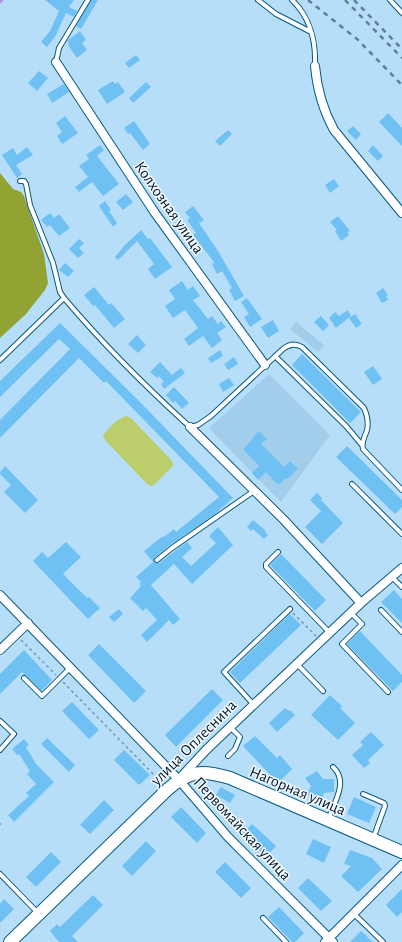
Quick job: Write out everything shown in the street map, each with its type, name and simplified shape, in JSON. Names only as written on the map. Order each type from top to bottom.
[{"type":"main road","name":"Нагорная улица","points":[[179,780],[195,773],[214,773],[230,778],[402,852]]},
{"type":"main road","name":"улица Оплеснина","points":[[10,942],[179,780]]},
{"type":"street","name":"Колхозная улица","points":[[56,62],[155,213],[265,365]]},
{"type":"street","points":[[315,66],[318,88],[324,111],[331,125],[402,213]]},
{"type":"street","points":[[190,427],[284,520],[362,604]]},
{"type":"street","name":"улица Оплеснина","points":[[179,780],[206,750],[230,727],[351,613],[402,568]]},
{"type":"street","name":"Первомайская улица","points":[[0,595],[179,780],[228,837],[329,941]]},
{"type":"street","points":[[0,650],[28,623]]},
{"type":"street","points":[[329,941],[402,865]]},
{"type":"lane","points":[[56,62],[59,48],[88,0]]},
{"type":"lane","points":[[258,0],[276,14],[311,32]]},
{"type":"lane","points":[[292,0],[302,12],[311,32],[315,55],[315,66]]},
{"type":"lane","points":[[390,0],[402,13]]},
{"type":"lane","points":[[20,181],[24,181],[26,184],[30,205],[53,263],[60,292],[64,298],[155,395],[190,427],[198,425],[211,416],[283,349],[290,345],[298,345],[302,347],[364,408],[368,418],[367,431],[362,445]]},
{"type":"lane","points":[[0,360],[64,298]]},
{"type":"lane","points":[[275,356],[346,426],[362,445],[366,453],[402,490]]},
{"type":"lane","points":[[352,484],[402,534]]},
{"type":"lane","points":[[157,560],[254,491]]},
{"type":"lane","points":[[278,552],[266,564],[266,567],[330,633]]},
{"type":"lane","points":[[392,577],[402,587]]},
{"type":"lane","points":[[254,705],[224,672],[290,609]]},
{"type":"lane","points":[[381,610],[402,632]]},
{"type":"lane","points":[[351,613],[362,624],[342,644],[388,692]]},
{"type":"lane","points":[[297,664],[323,691]]},
{"type":"lane","points":[[24,678],[42,696],[70,668]]},
{"type":"lane","points":[[0,721],[14,734],[0,750]]},
{"type":"lane","points":[[228,756],[236,749],[240,737],[230,727]]},
{"type":"lane","points":[[328,820],[341,785],[338,772],[333,767]]},
{"type":"lane","points":[[363,794],[384,803],[385,806],[373,839]]},
{"type":"lane","points":[[0,874],[39,914]]},
{"type":"lane","points":[[354,914],[383,942]]},
{"type":"lane","points":[[263,918],[286,942]]},
{"type":"path","points":[[290,609],[321,642]]},
{"type":"path","points":[[16,635],[168,789]]},
{"type":"shaded area","points":[[296,322],[324,345],[318,352],[290,329]]},
{"type":"shaded area","points":[[269,374],[330,435],[281,502],[209,428]]},
{"type":"green space","points":[[0,173],[13,189],[21,192],[24,196],[44,254],[48,283],[45,290],[26,314],[0,338]]},
{"type":"green space","points":[[126,416],[131,418],[172,461],[172,467],[154,485],[150,486],[147,484],[105,440],[103,436],[113,424]]},
{"type":"building","points":[[45,0],[74,0],[69,7],[77,11],[74,17],[66,13],[55,37],[47,47],[41,42],[50,31],[59,11]]},
{"type":"building","points":[[91,0],[98,0],[81,29],[76,26]]},
{"type":"building","points":[[80,31],[86,40],[82,43],[87,50],[77,58],[67,41]]},
{"type":"building","points":[[136,55],[140,60],[129,68],[125,63]]},
{"type":"building","points":[[39,71],[48,78],[37,91],[28,83]]},
{"type":"building","points":[[113,81],[115,84],[118,82],[125,92],[107,104],[98,90]]},
{"type":"building","points":[[146,82],[151,87],[133,103],[129,98]]},
{"type":"building","points":[[64,84],[69,92],[52,103],[47,94]]},
{"type":"building","points":[[388,113],[402,128],[402,146],[379,122]]},
{"type":"building","points":[[65,116],[78,133],[62,144],[57,136],[62,132],[56,123]]},
{"type":"building","points":[[134,121],[150,144],[143,150],[130,133],[128,134],[124,128]]},
{"type":"building","points":[[353,126],[361,134],[356,140],[347,131]]},
{"type":"building","points":[[228,130],[232,134],[220,146],[215,141]]},
{"type":"building","points":[[100,145],[104,150],[97,156],[119,184],[103,196],[92,182],[79,192],[75,187],[88,177],[79,166],[89,159],[86,155]]},
{"type":"building","points":[[373,145],[383,156],[378,161],[368,151]]},
{"type":"building","points":[[27,147],[33,155],[16,165],[22,174],[17,178],[2,155],[13,148],[17,155]]},
{"type":"building","points":[[334,179],[339,186],[330,193],[325,185]]},
{"type":"building","points":[[126,194],[133,202],[123,210],[116,202]]},
{"type":"building","points":[[105,201],[111,210],[109,211],[117,223],[113,227],[99,206]]},
{"type":"building","points":[[193,206],[204,220],[199,223],[218,251],[244,296],[235,301],[229,290],[232,288],[222,271],[217,274],[212,264],[214,262],[193,235],[196,233],[187,220],[190,218],[185,212]]},
{"type":"building","points":[[50,213],[54,218],[59,214],[70,228],[59,236],[50,225],[47,227],[41,220]]},
{"type":"building","points":[[338,216],[350,231],[347,232],[349,235],[341,241],[335,231],[337,230],[330,222]]},
{"type":"building","points":[[141,230],[148,239],[150,238],[172,267],[155,279],[148,269],[154,264],[137,241],[118,260],[115,257]]},
{"type":"building","points":[[79,239],[84,243],[79,248],[84,253],[78,258],[69,249]]},
{"type":"building","points":[[65,263],[74,271],[68,277],[59,270]]},
{"type":"building","points":[[182,281],[188,290],[193,286],[200,296],[193,300],[208,319],[212,316],[218,324],[221,321],[226,327],[217,333],[222,340],[212,348],[203,336],[189,346],[184,339],[198,328],[185,310],[173,318],[165,306],[175,299],[169,290]]},
{"type":"building","points":[[94,287],[109,305],[111,303],[125,319],[114,328],[95,305],[93,306],[84,295]]},
{"type":"building","points":[[383,288],[388,295],[386,296],[388,300],[382,303],[376,293]]},
{"type":"building","points":[[247,298],[262,319],[250,327],[244,317],[249,314],[241,302]]},
{"type":"building","points":[[348,310],[351,316],[336,328],[329,318],[335,312],[339,316]]},
{"type":"building","points":[[355,314],[362,324],[356,328],[349,318]]},
{"type":"building","points":[[321,316],[329,325],[323,331],[314,322]]},
{"type":"building","points":[[273,320],[279,331],[268,338],[261,327]]},
{"type":"building","points":[[60,323],[139,401],[233,498],[214,515],[170,545],[154,558],[155,562],[159,563],[187,542],[192,548],[182,557],[191,566],[216,543],[209,536],[218,527],[233,545],[192,584],[174,564],[151,585],[180,619],[173,625],[169,620],[147,642],[141,635],[157,620],[146,608],[143,611],[130,598],[141,586],[139,584],[141,582],[136,577],[153,562],[144,551],[174,529],[176,532],[219,497],[106,381],[104,383],[79,358],[0,438],[0,420],[70,349],[59,339],[0,397],[0,381]]},
{"type":"building","points":[[137,335],[146,345],[138,353],[128,344]]},
{"type":"building","points":[[220,350],[223,356],[211,363],[208,358]]},
{"type":"building","points":[[302,354],[361,412],[350,423],[292,365]]},
{"type":"building","points":[[234,357],[238,364],[228,370],[224,364]]},
{"type":"building","points":[[160,362],[172,375],[181,368],[185,373],[164,389],[161,384],[164,382],[159,376],[157,378],[150,372]]},
{"type":"building","points":[[373,366],[382,379],[373,385],[364,372]]},
{"type":"building","points":[[229,378],[234,385],[223,392],[219,384]]},
{"type":"building","points":[[174,387],[189,403],[182,409],[175,401],[173,403],[166,395]]},
{"type":"building","points":[[259,431],[267,439],[261,444],[284,467],[290,461],[298,469],[278,485],[266,472],[258,480],[252,473],[259,466],[243,449]]},
{"type":"building","points":[[347,446],[402,500],[402,507],[395,514],[336,457]]},
{"type":"building","points":[[5,466],[38,500],[25,513],[4,492],[11,485],[0,474]]},
{"type":"building","points":[[317,493],[322,498],[321,500],[343,523],[322,544],[305,527],[321,511],[310,500]]},
{"type":"building","points":[[253,520],[266,531],[265,532],[268,535],[264,539],[253,529],[251,531],[247,527]]},
{"type":"building","points":[[66,542],[81,557],[63,574],[87,598],[89,597],[100,608],[88,619],[33,561],[42,552],[48,558]]},
{"type":"building","points":[[281,554],[326,600],[315,611],[270,565]]},
{"type":"building","points":[[394,590],[402,599],[402,623],[381,602]]},
{"type":"building","points":[[119,609],[123,614],[114,622],[109,617]]},
{"type":"building","points":[[290,614],[301,625],[240,683],[230,672]]},
{"type":"building","points":[[360,631],[402,675],[402,682],[393,691],[347,644]]},
{"type":"building","points":[[99,644],[146,691],[134,703],[88,655]]},
{"type":"building","points":[[24,650],[52,680],[41,691],[22,672],[0,694],[0,674]]},
{"type":"building","points":[[212,689],[223,700],[176,747],[165,735]]},
{"type":"building","points":[[330,695],[342,706],[340,708],[355,723],[338,740],[311,715]]},
{"type":"building","points":[[72,702],[99,730],[89,739],[62,711]]},
{"type":"building","points":[[285,708],[289,711],[290,710],[295,715],[277,732],[269,723]]},
{"type":"building","points":[[371,732],[384,745],[368,760],[370,763],[364,768],[352,755],[363,745],[360,742]]},
{"type":"building","points":[[255,736],[277,758],[280,755],[292,769],[278,783],[243,746]]},
{"type":"building","points":[[47,738],[75,765],[69,772],[41,744]]},
{"type":"building","points":[[24,739],[29,745],[26,747],[36,764],[54,782],[14,822],[8,815],[29,796],[26,793],[36,784],[27,774],[30,771],[19,754],[17,755],[12,749]]},
{"type":"building","points":[[124,750],[150,775],[139,785],[114,760]]},
{"type":"building","points":[[317,771],[323,779],[334,779],[334,792],[324,793],[321,801],[307,795],[311,786],[305,778]]},
{"type":"building","points":[[221,787],[235,795],[230,803],[216,795]]},
{"type":"building","points":[[354,797],[376,807],[369,823],[347,814]]},
{"type":"building","points":[[104,800],[114,810],[90,834],[80,825]]},
{"type":"building","points":[[181,807],[206,833],[197,843],[171,817]]},
{"type":"building","points":[[252,824],[276,846],[266,857],[242,834]]},
{"type":"building","points":[[313,839],[331,847],[324,863],[306,854]]},
{"type":"building","points":[[146,841],[156,851],[132,876],[122,866]]},
{"type":"building","points":[[350,850],[372,858],[382,869],[358,892],[341,876],[351,866],[344,864]]},
{"type":"building","points":[[51,852],[61,862],[36,887],[26,877]]},
{"type":"building","points":[[225,862],[251,888],[241,898],[215,872]]},
{"type":"building","points":[[308,878],[332,901],[321,911],[298,888]]},
{"type":"building","points":[[402,889],[402,912],[397,917],[386,905]]},
{"type":"building","points":[[93,895],[103,905],[72,936],[78,942],[59,942],[50,931],[57,924],[60,927]]},
{"type":"building","points":[[4,899],[14,909],[0,923],[0,904]]},
{"type":"building","points":[[279,907],[304,933],[295,942],[292,942],[268,917]]},
{"type":"building","points":[[361,931],[373,942],[350,942]]},
{"type":"railway","points":[[308,0],[357,39],[402,85]]},
{"type":"railway","points":[[345,0],[402,58]]},
{"type":"railway","points":[[354,0],[402,49]]}]
